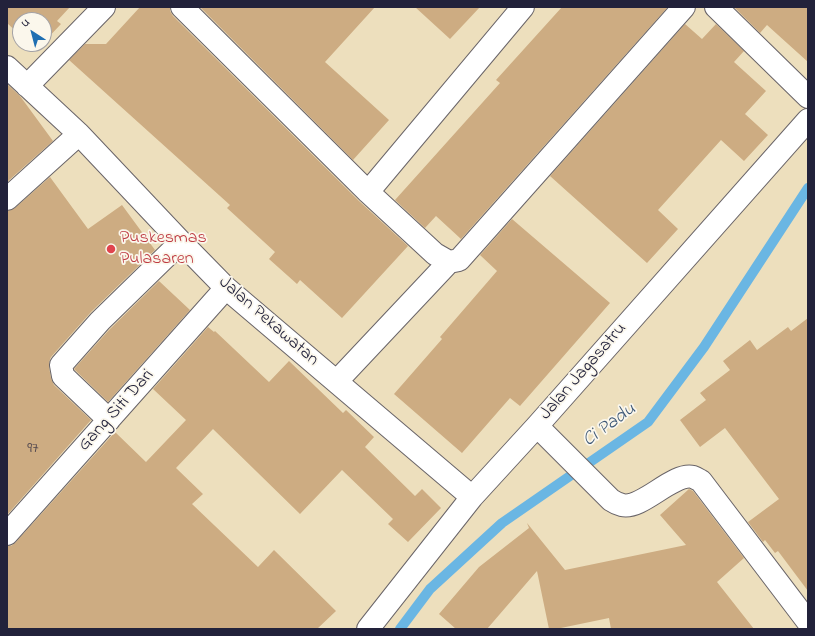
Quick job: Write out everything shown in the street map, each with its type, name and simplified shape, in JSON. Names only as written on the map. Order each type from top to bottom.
[{"type":"street","points":[[27,86],[104,7]]},
{"type":"street","points":[[182,7],[368,192],[435,254],[449,262]]},
{"type":"street","points":[[368,192],[523,7]]},
{"type":"street","points":[[337,381],[449,262],[459,260],[684,7]]},
{"type":"street","points":[[716,7],[808,97]]},
{"type":"street","name":"Jalan Pekawatan","points":[[7,67],[79,134],[226,288],[472,497]]},
{"type":"street","name":"Jalan Jagasatru","points":[[368,629],[472,497],[537,426],[808,120]]},
{"type":"street","points":[[7,199],[79,134]]},
{"type":"street","points":[[109,420],[63,376],[61,365],[100,321],[181,242]]},
{"type":"street","name":"Gang Siti Dari","points":[[7,534],[226,288]]},
{"type":"street","points":[[537,426],[555,442],[611,500],[622,505],[640,501],[684,477],[693,477],[702,481],[808,622]]},
{"type":"building","points":[[7,7],[70,7],[57,21],[61,24],[52,34],[52,12],[12,12],[12,28],[7,23]]},
{"type":"building","points":[[140,7],[170,7],[170,11],[173,16],[359,201],[408,246],[342,318],[300,280],[297,284],[269,259],[275,252],[227,208],[230,205],[69,60],[85,44],[106,44]]},
{"type":"building","points":[[200,7],[375,7],[325,62],[389,120],[353,160]]},
{"type":"building","points":[[415,7],[480,7],[450,39]]},
{"type":"building","points":[[562,7],[667,8],[461,239],[436,216],[425,228],[395,200],[500,83],[496,80]]},
{"type":"building","points":[[734,7],[808,7],[808,62],[767,25],[760,33]]},
{"type":"building","points":[[685,24],[702,39],[716,24],[744,51],[734,62],[766,91],[745,114],[768,135],[744,161],[721,140],[658,210],[678,229],[647,263],[550,176]]},
{"type":"building","points":[[7,84],[20,96],[53,141],[7,182]]},
{"type":"building","points":[[50,177],[88,229],[122,205],[155,250],[91,312],[51,357],[49,367],[54,385],[91,420],[7,515],[7,211],[15,208]]},
{"type":"building","points":[[512,219],[610,303],[520,406],[510,398],[462,453],[394,394],[442,339],[440,337],[497,271],[480,255]]},
{"type":"building","points":[[159,281],[190,310],[108,402],[74,369],[109,330]]},
{"type":"building","points":[[808,318],[808,591],[778,551],[775,553],[765,540],[763,542],[748,522],[779,499],[725,428],[700,447],[680,420],[706,400],[700,393],[730,370],[723,361],[750,340],[757,350],[788,327],[791,331]]},
{"type":"building","points":[[208,327],[214,332],[215,331],[269,382],[289,361],[343,413],[346,410],[374,437],[365,447],[415,496],[422,489],[441,508],[408,542],[388,524],[393,519],[342,470],[300,514],[213,429],[176,468],[203,494],[192,504],[258,567],[274,550],[336,611],[317,629],[7,629],[7,546],[11,546],[16,542],[115,432],[146,462],[186,420],[153,389]]},
{"type":"building","points":[[689,489],[693,491],[744,558],[717,582],[754,629],[611,629],[609,618],[556,629],[549,629],[537,571],[487,629],[456,629],[439,614],[479,567],[529,528],[527,523],[565,570],[686,545],[660,515]]},
{"type":"waterway","name":"Ci Padu","points":[[400,629],[430,589],[502,523],[648,422],[704,347],[808,188]]},
{"type":"place","name":"Puskesmas Pulasaren","points":[[111,249]]}]
